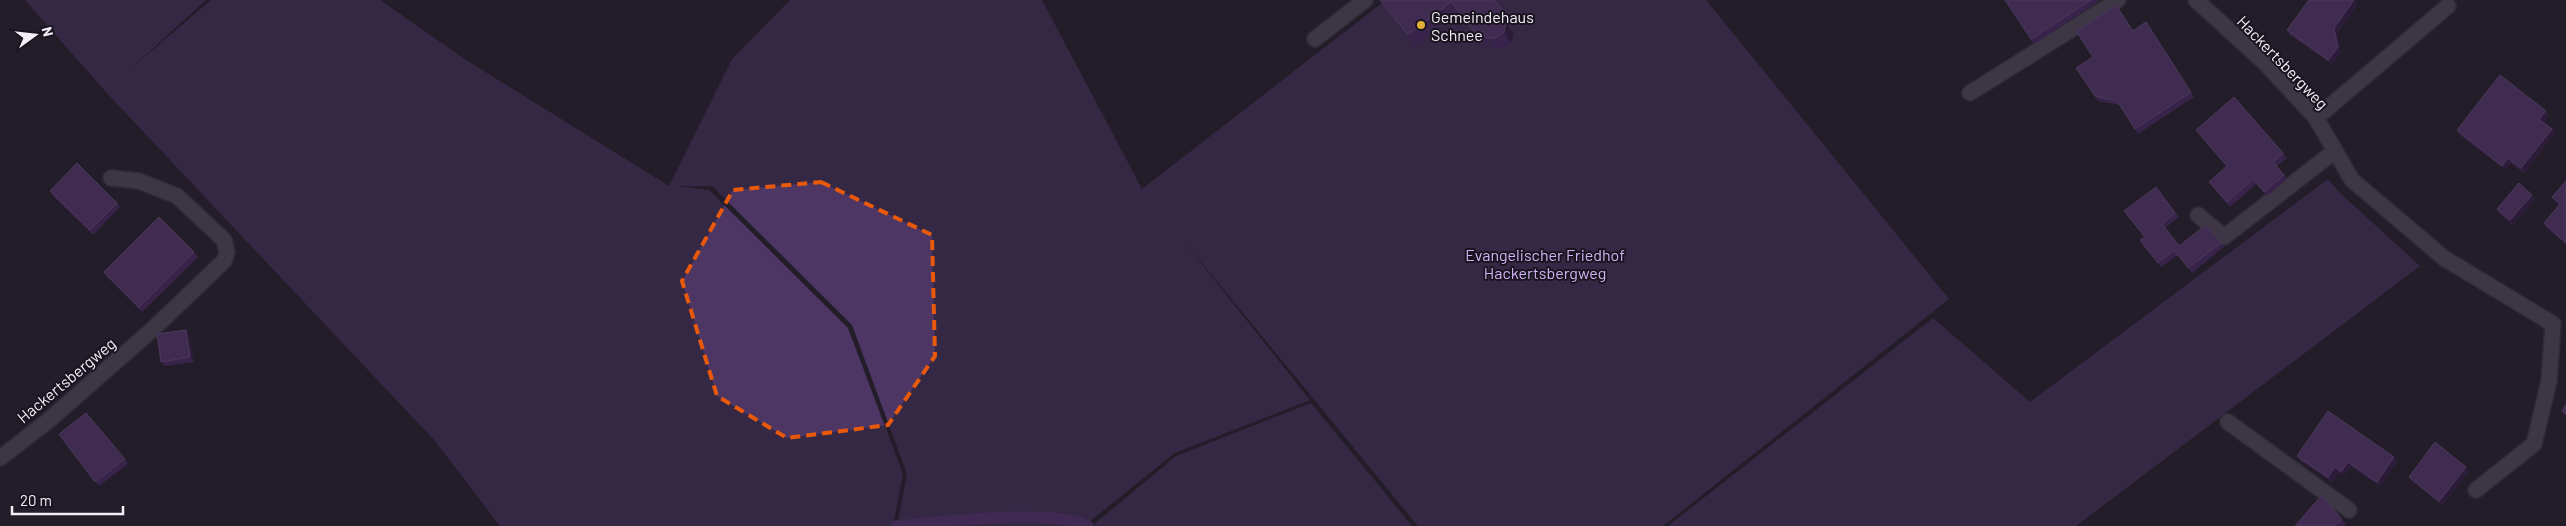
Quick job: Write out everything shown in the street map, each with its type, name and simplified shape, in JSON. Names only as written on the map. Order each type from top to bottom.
[{"type":"street","points":[[1315,39],[1366,0]]},
{"type":"street","points":[[1970,93],[2118,0]]},
{"type":"street","name":"Hackertsbergweg","points":[[2196,0],[2264,62],[2316,118],[2352,180],[2444,258],[2553,324],[2549,382],[2534,444],[2476,490]]},
{"type":"street","points":[[2316,118],[2448,6]]},
{"type":"street","points":[[2198,215],[2224,237],[2335,151]]},
{"type":"street","name":"Hackertsbergweg","points":[[0,458],[48,421],[154,328],[224,261],[227,252],[224,240],[177,196],[139,180],[111,178]]},
{"type":"street","points":[[2228,422],[2349,510]]},
{"type":"highlighted area","points":[[821,182],[932,235],[935,356],[888,425],[787,438],[717,396],[682,281],[733,190]]},
{"type":"green space","name":"Evangelischer Friedhof Hackertsbergweg","points":[[25,0],[206,0],[129,70],[211,0],[380,0],[466,60],[669,186],[732,59],[790,0],[1042,0],[1142,189],[1386,0],[1706,0],[1949,299],[1663,526],[1418,526],[1178,234],[1310,400],[1175,453],[1084,526],[897,526],[907,474],[852,325],[712,186],[677,186],[709,190],[848,328],[903,474],[893,526],[500,526],[435,441],[105,91]]},
{"type":"green space","points":[[2328,179],[2340,193],[2420,266],[2076,526],[1668,526],[1933,318],[2030,402]]},
{"type":"green space","points":[[1311,403],[1412,526],[1092,526],[1176,456]]},
{"type":"building","name":"Gemeindehaus Schnee","points":[[1380,0],[1494,0],[1504,12],[1500,16],[1506,23],[1504,32],[1496,38],[1486,38],[1481,31],[1476,34],[1451,2],[1408,35]]},
{"type":"building","points":[[2005,0],[2091,0],[2031,39]]},
{"type":"building","points":[[2309,0],[2354,0],[2334,28],[2338,47],[2328,60],[2287,30]]},
{"type":"building","points":[[2116,5],[2133,31],[2146,22],[2191,92],[2135,129],[2117,101],[2095,96],[2076,68],[2093,57],[2076,31]]},
{"type":"building","points":[[2500,75],[2546,111],[2539,119],[2552,129],[2521,168],[2508,158],[2502,166],[2457,130]]},
{"type":"building","points":[[2234,97],[2283,153],[2273,162],[2284,175],[2264,192],[2253,179],[2227,202],[2209,182],[2227,166],[2196,130]]},
{"type":"building","points":[[77,163],[117,203],[90,230],[50,191]]},
{"type":"building","points":[[2566,181],[2566,243],[2544,223],[2560,204],[2552,197]]},
{"type":"building","points":[[2519,183],[2532,195],[2510,220],[2497,209]]},
{"type":"building","points":[[2156,187],[2175,213],[2162,224],[2179,246],[2206,225],[2221,243],[2188,268],[2174,250],[2158,263],[2140,240],[2145,237],[2124,211]]},
{"type":"building","points":[[159,217],[194,252],[139,307],[104,272]]},
{"type":"building","points":[[186,330],[190,357],[161,362],[157,334]]},
{"type":"building","points":[[2566,404],[2566,414],[2562,412]]},
{"type":"building","points":[[2328,411],[2394,457],[2377,482],[2348,462],[2341,472],[2335,467],[2328,477],[2297,456]]},
{"type":"building","points":[[86,413],[125,459],[95,482],[59,434]]},
{"type":"building","points":[[2435,442],[2466,467],[2439,501],[2409,477]]},
{"type":"building","points":[[2322,495],[2342,520],[2334,526],[2295,526]]},
{"type":"waterway","points":[[896,526],[966,519],[1022,517],[1071,521],[1088,526]]},
{"type":"place","name":"Gemeindehaus Schnee","points":[[1421,25]]}]
